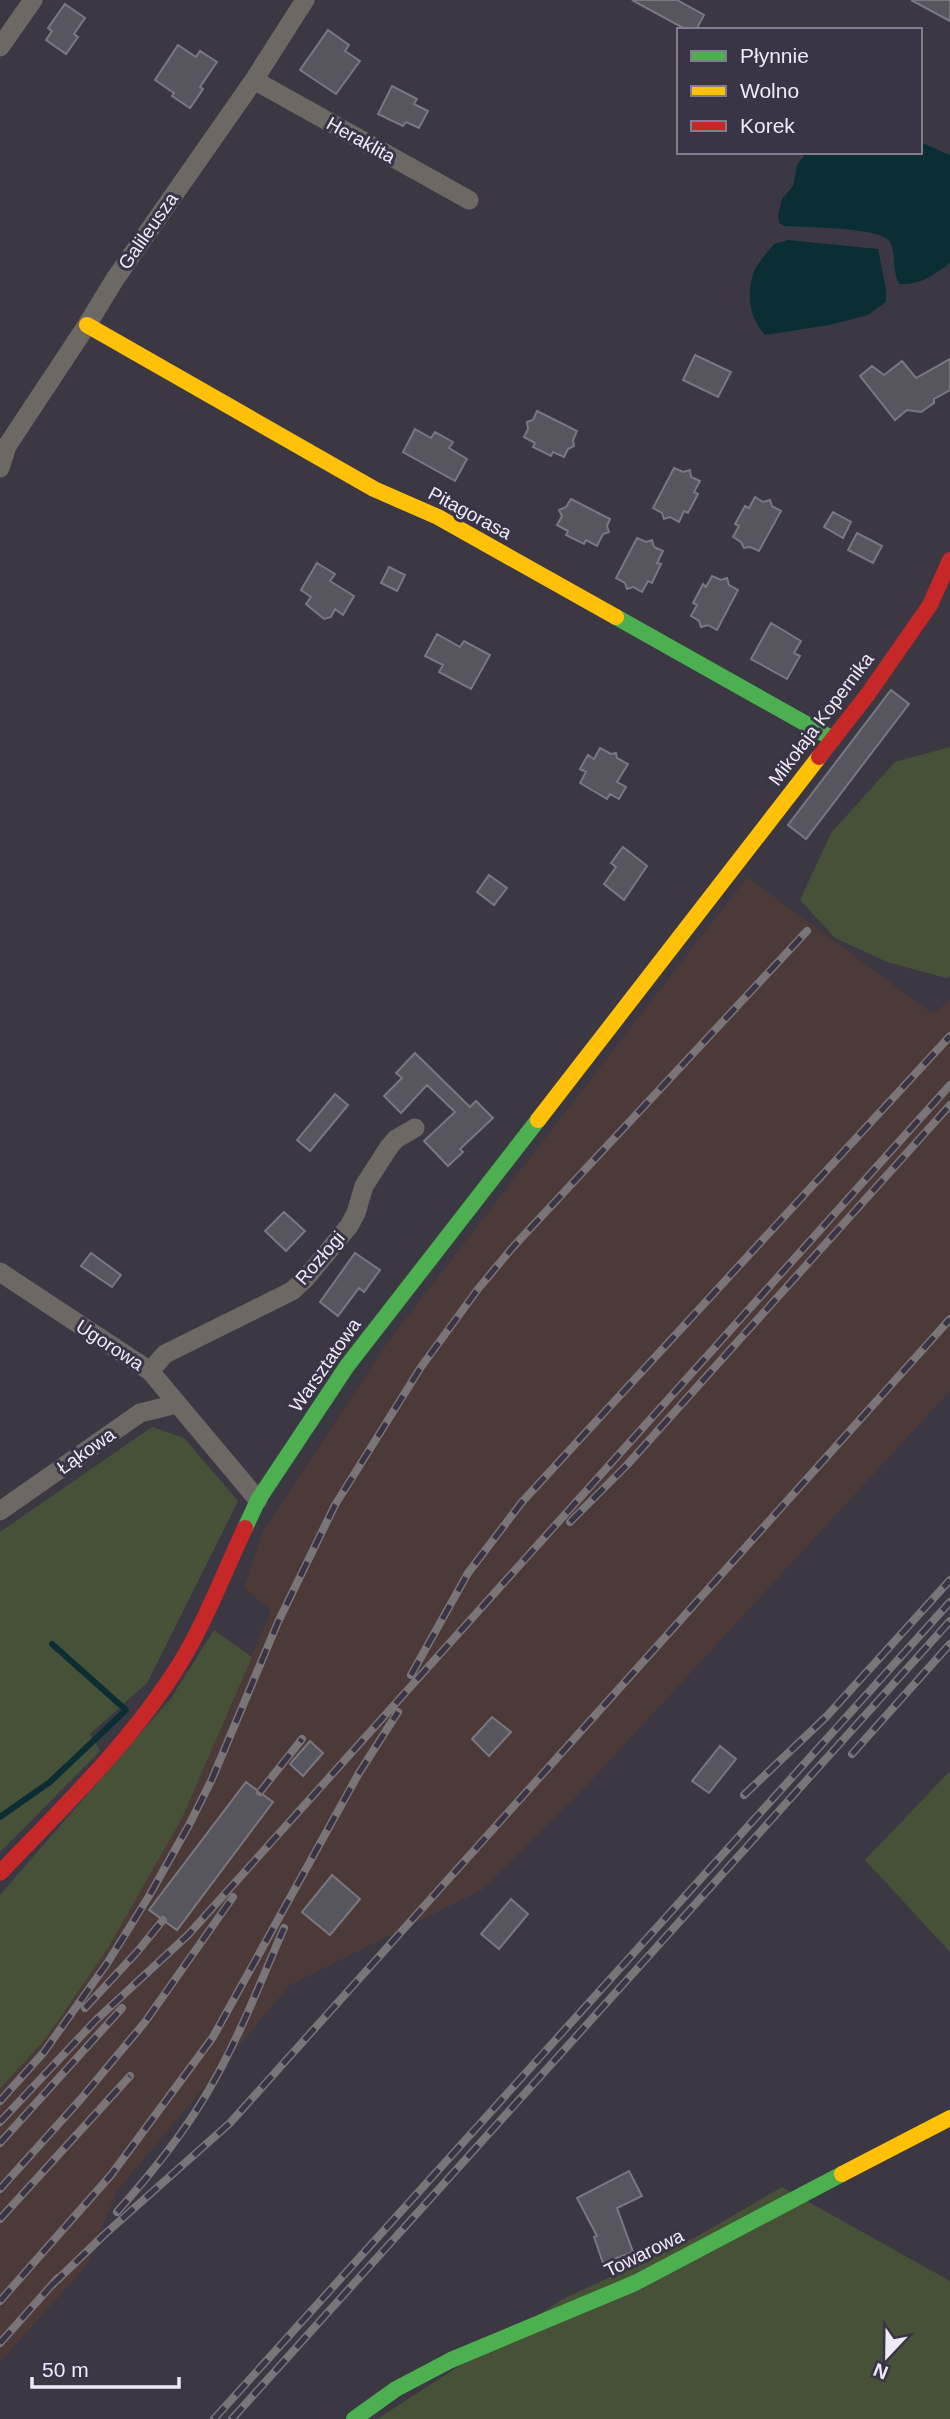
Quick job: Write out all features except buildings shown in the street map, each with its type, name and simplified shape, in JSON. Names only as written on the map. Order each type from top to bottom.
[{"type":"street","points":[[0,47],[33,0]]},
{"type":"street","name":"Galileusza","points":[[0,468],[7,446],[115,279],[254,80],[305,0]]},
{"type":"street","name":"Heraklita","points":[[254,80],[469,200]]},
{"type":"street","name":"Pitagorasa","points":[[87,325],[374,489],[438,517],[833,739]]},
{"type":"street","name":"Mikołaja Kopernika","points":[[713,895],[868,694],[930,605],[950,560]]},
{"type":"street","name":"Warsztatowa","points":[[0,1873],[114,1752],[162,1692],[198,1628],[258,1500],[347,1366],[713,895]]},
{"type":"street","name":"Rozłogi","points":[[150,1371],[164,1354],[292,1291],[349,1226],[364,1186],[389,1147],[396,1139],[415,1128]]},
{"type":"street","name":"Ugorowa","points":[[0,1272],[150,1371],[258,1500]]},
{"type":"street","name":"Łąkowa","points":[[0,1511],[141,1413],[177,1404]]},
{"type":"street","name":"Towarowa","points":[[354,2419],[396,2389],[451,2360],[635,2283],[950,2118]]},
{"type":"shaded area","points":[[747,877],[933,1014],[950,1000],[950,1391],[578,1795],[482,1890],[290,1985],[117,2191],[87,2265],[0,2362],[0,2089],[46,2038],[240,1684],[271,1611],[244,1588],[263,1532],[387,1343]]},
{"type":"green space","points":[[950,747],[950,976],[946,978],[887,962],[835,938],[800,900],[831,833],[895,762]]},
{"type":"green space","points":[[152,1427],[184,1438],[238,1501],[147,1683],[90,1734],[100,1751],[0,1852],[0,1532]]},
{"type":"green space","points":[[214,1630],[252,1657],[182,1818],[108,1948],[46,2038],[0,2089],[0,1895],[171,1698]]},
{"type":"green space","points":[[950,1771],[950,1952],[865,1860]]},
{"type":"green space","points":[[782,2187],[950,2281],[950,2419],[377,2419],[563,2299],[696,2237]]},
{"type":"water","points":[[922,143],[950,155],[950,263],[920,281],[900,284],[892,247],[883,237],[857,230],[784,226],[779,223],[782,199],[793,186],[797,165],[805,154],[922,154]]},
{"type":"water","points":[[788,240],[878,249],[886,302],[868,315],[829,325],[765,335],[755,321],[750,305],[754,271],[774,244]]},
{"type":"waterway","points":[[0,1817],[50,1782],[126,1710],[52,1644]]},
{"type":"railway","points":[[0,2101],[44,2052],[108,1962],[149,1896],[212,1779],[278,1622],[335,1505],[421,1367],[478,1289],[513,1247],[807,931]]},
{"type":"railway","points":[[411,1675],[468,1573],[522,1502],[950,1036]]},
{"type":"railway","points":[[0,2122],[96,2020],[188,1935],[950,1085]]},
{"type":"railway","points":[[570,1522],[627,1465],[950,1105]]},
{"type":"railway","points":[[52,2285],[230,2123],[950,1319]]},
{"type":"railway","points":[[744,1795],[827,1716],[950,1580]]},
{"type":"railway","points":[[214,2419],[950,1602]]},
{"type":"railway","points":[[232,2419],[950,1621]]},
{"type":"railway","points":[[852,1754],[950,1644]]},
{"type":"railway","points":[[0,2301],[111,2175],[213,2037],[359,1773],[398,1712]]},
{"type":"railway","points":[[260,1792],[302,1739]]},
{"type":"railway","points":[[0,2189],[145,2022],[233,1897]]},
{"type":"railway","points":[[85,2008],[163,1920]]},
{"type":"railway","points":[[117,2212],[165,2155],[207,2093],[239,2032],[284,1928]]},
{"type":"railway","points":[[0,2143],[122,2008]]},
{"type":"railway","points":[[0,2219],[130,2076]]},
{"type":"railway","points":[[0,2343],[58,2278]]},
{"type":"traffic: fast","points":[[616,617],[833,739]]},
{"type":"traffic: fast","points":[[245,1528],[258,1500],[347,1366],[538,1120]]},
{"type":"traffic: fast","points":[[354,2419],[396,2389],[451,2360],[635,2283],[842,2174]]},
{"type":"traffic: slow","points":[[87,325],[374,489],[438,517],[616,617]]},
{"type":"traffic: slow","points":[[538,1120],[819,757]]},
{"type":"traffic: slow","points":[[842,2174],[950,2118]]},
{"type":"traffic: jam","points":[[819,757],[868,694],[930,605],[950,560]]},
{"type":"traffic: jam","points":[[0,1873],[90,1778],[153,1703],[193,1641],[245,1528]]}]
